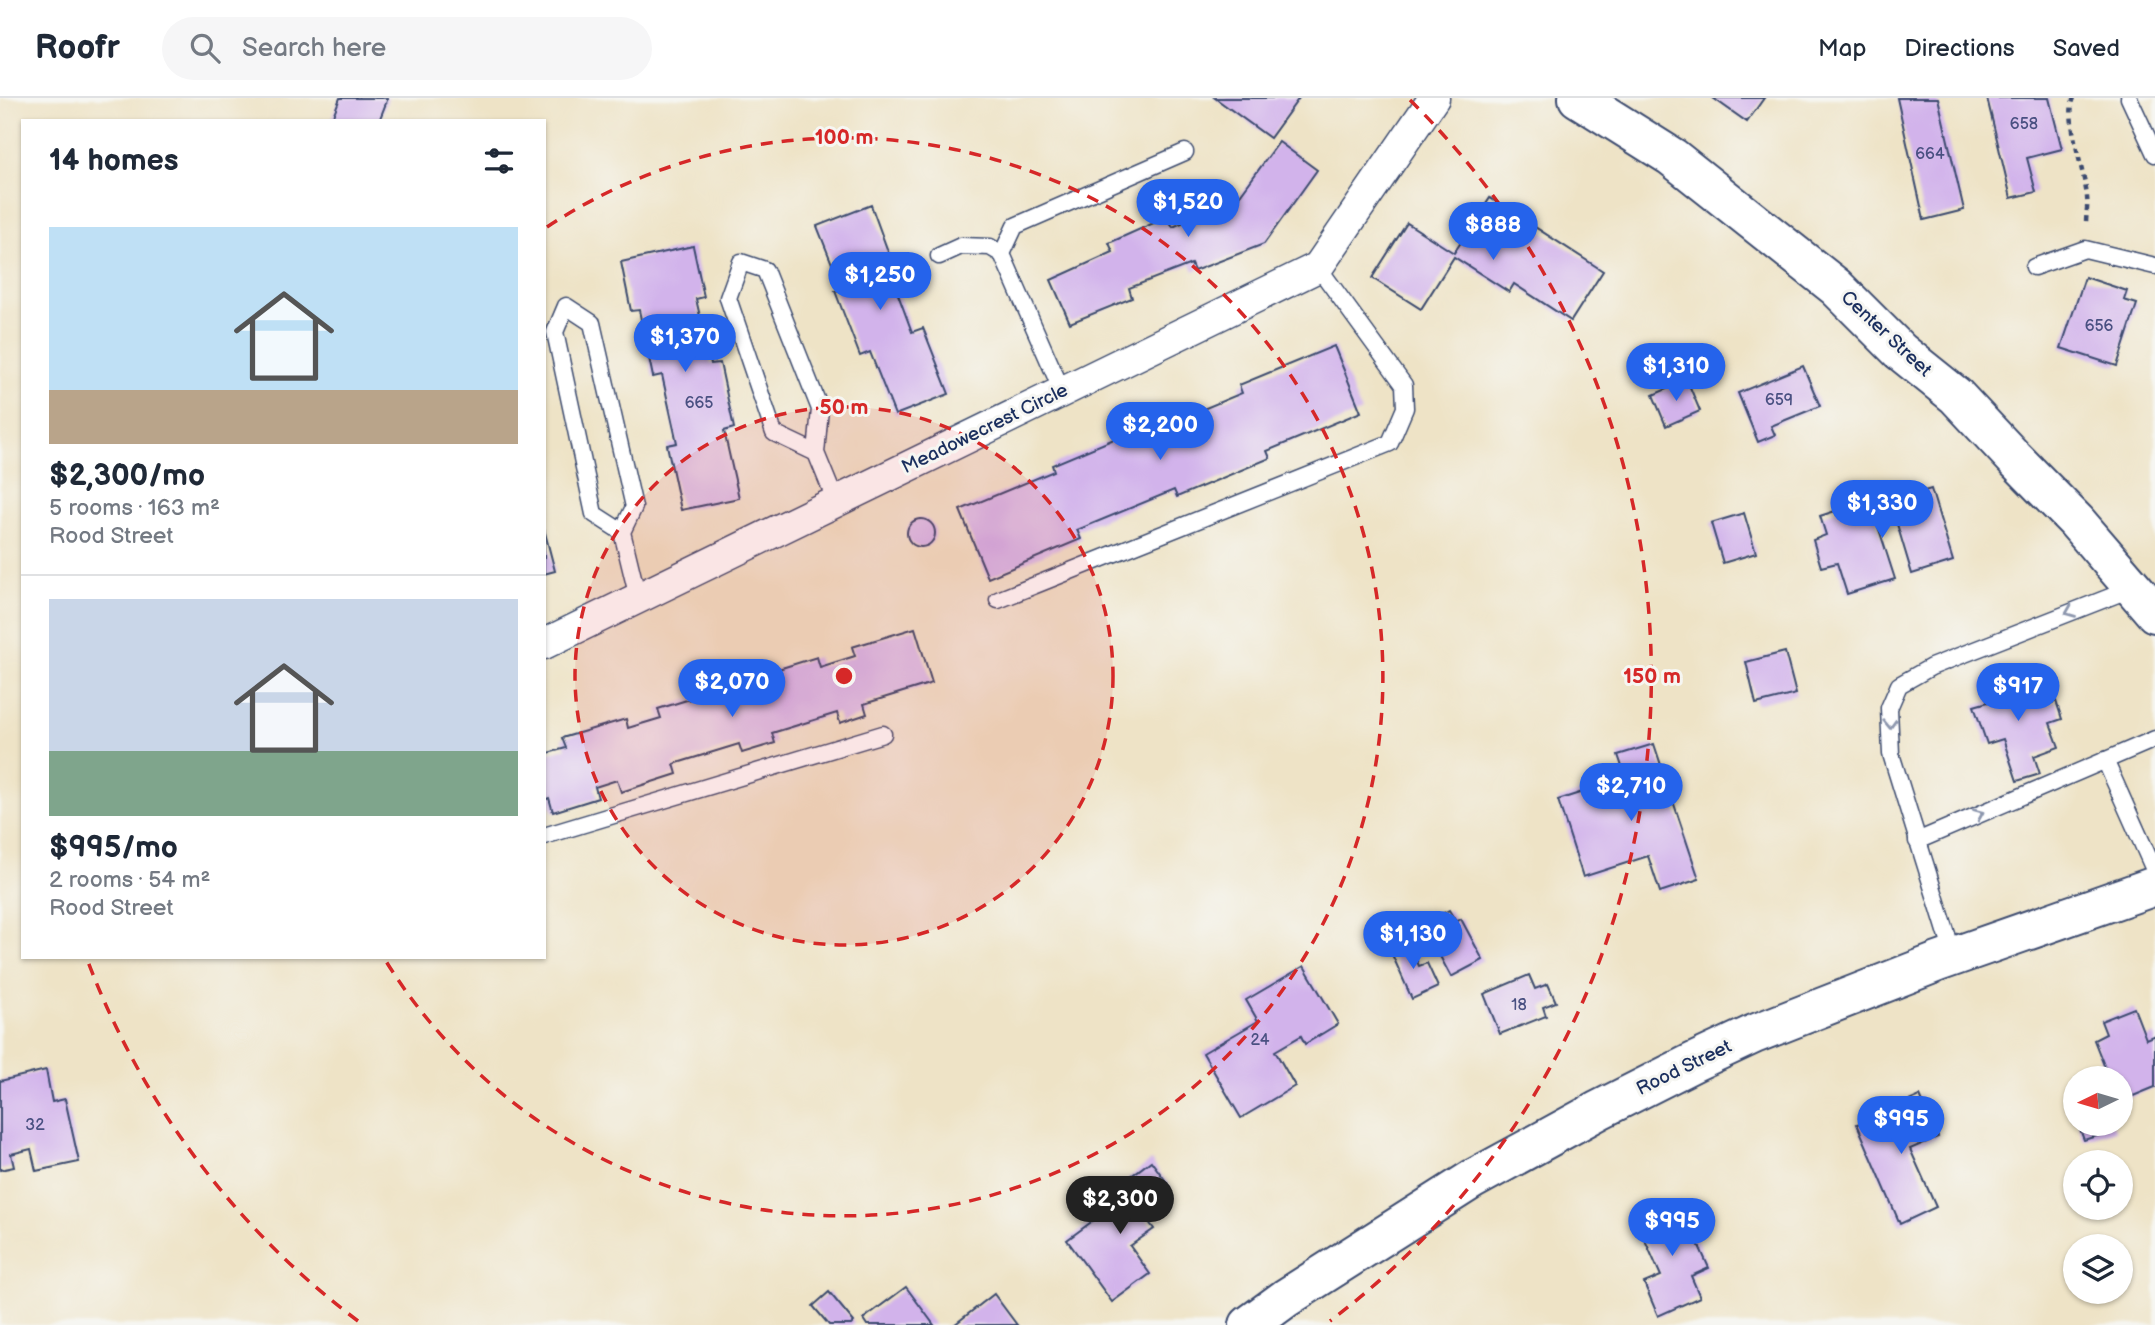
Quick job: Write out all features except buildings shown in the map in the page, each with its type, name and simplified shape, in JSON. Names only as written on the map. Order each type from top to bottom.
[{"type":"main road","name":"Center Street","points":[[1578,98],[1672,157],[1836,287],[1900,351],[1956,396],[2077,521],[2144,600]]},
{"type":"main road","name":"Rood Street","points":[[1249,1325],[1286,1298],[1514,1155],[1754,1034],[1954,957],[2155,886]]},
{"type":"street","name":"Meadowecrest Circle","points":[[546,643],[1318,267],[1434,98]]},
{"type":"lane","points":[[2129,98],[2155,153]]},
{"type":"lane","points":[[1002,254],[1015,226],[1185,152]]},
{"type":"lane","points":[[939,256],[961,246],[990,247],[1002,254],[1062,391]]},
{"type":"lane","points":[[2035,267],[2084,249],[2155,267]]},
{"type":"lane","points":[[816,453],[774,433],[728,298],[741,262],[765,270],[820,409],[816,453],[836,502]]},
{"type":"lane","points":[[998,600],[1390,443],[1405,408],[1404,385],[1318,267]]},
{"type":"lane","points":[[622,532],[594,513],[555,332],[566,306],[592,323],[634,507],[622,532],[638,598]]},
{"type":"lane","points":[[1954,957],[1891,754],[1889,708],[1899,685],[1931,667],[2144,600]]},
{"type":"lane","points":[[546,835],[883,734]]},
{"type":"lane","points":[[1917,841],[2155,738]]},
{"type":"lane","points":[[2105,760],[2155,872]]},
{"type":"path","points":[[2074,98],[2071,117],[2087,198],[2084,249]]}]
